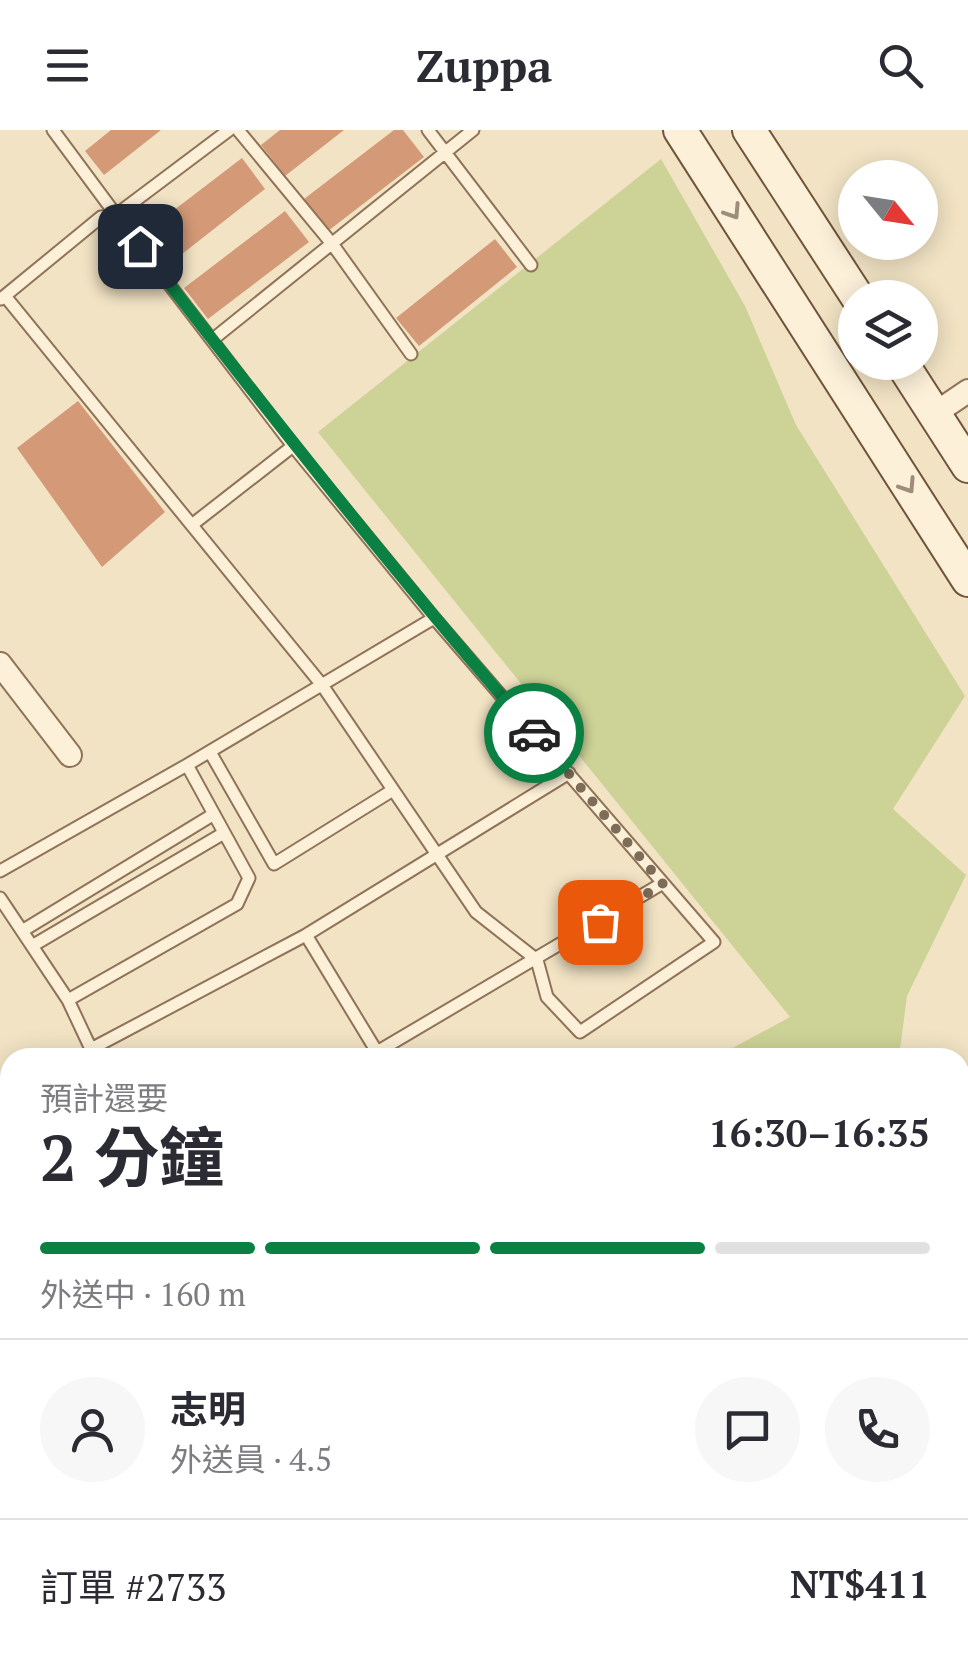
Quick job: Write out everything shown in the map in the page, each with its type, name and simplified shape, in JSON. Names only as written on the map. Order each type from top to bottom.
[{"type":"main road","points":[[680,130],[968,580]]},
{"type":"main road","points":[[749,130],[846,280]]},
{"type":"main road","points":[[912,380],[968,466]]},
{"type":"street","points":[[934,414],[968,392]]},
{"type":"street","points":[[0,664],[70,754]]},
{"type":"lane","points":[[53,130],[116,215],[293,446],[434,618],[714,942],[580,1032],[548,998],[537,960],[476,912],[322,685],[193,524],[2,298],[100,216],[116,215],[230,130]]},
{"type":"lane","points":[[238,130],[332,245],[411,354]]},
{"type":"lane","points":[[428,130],[530,265]]},
{"type":"lane","points":[[212,340],[473,130]]},
{"type":"lane","points":[[193,524],[293,446]]},
{"type":"lane","points":[[0,871],[188,765],[434,618]]},
{"type":"lane","points":[[210,752],[274,864],[394,790]]},
{"type":"lane","points":[[68,1000],[237,904],[249,878],[188,765]]},
{"type":"lane","points":[[93,1048],[306,935],[569,774]]},
{"type":"lane","points":[[22,930],[214,814]]},
{"type":"lane","points":[[32,946],[224,834]]},
{"type":"lane","points":[[385,1048],[663,884]]},
{"type":"lane","points":[[0,898],[68,1000],[91,1048]]},
{"type":"lane","points":[[306,935],[376,1048]]},
{"type":"green space","points":[[661,159],[745,306],[796,425],[965,696],[893,809],[966,875],[907,996],[900,1048],[733,1048],[790,1017],[318,432]]},
{"type":"building","points":[[111,130],[161,130],[104,175],[85,151]]},
{"type":"building","points":[[280,130],[344,130],[285,176],[261,145]]},
{"type":"building","points":[[394,130],[403,130],[424,157],[328,231],[304,199]]},
{"type":"building","points":[[242,158],[265,189],[168,265],[144,233]]},
{"type":"building","points":[[285,211],[309,242],[208,319],[184,288]]},
{"type":"building","points":[[495,239],[517,267],[419,346],[396,318]]},
{"type":"building","points":[[78,401],[165,512],[102,567],[17,448]]},
{"type":"way so far","points":[[534,733],[663,884],[600,922]]},
{"type":"route","points":[[140,246],[293,446],[534,733]]}]
